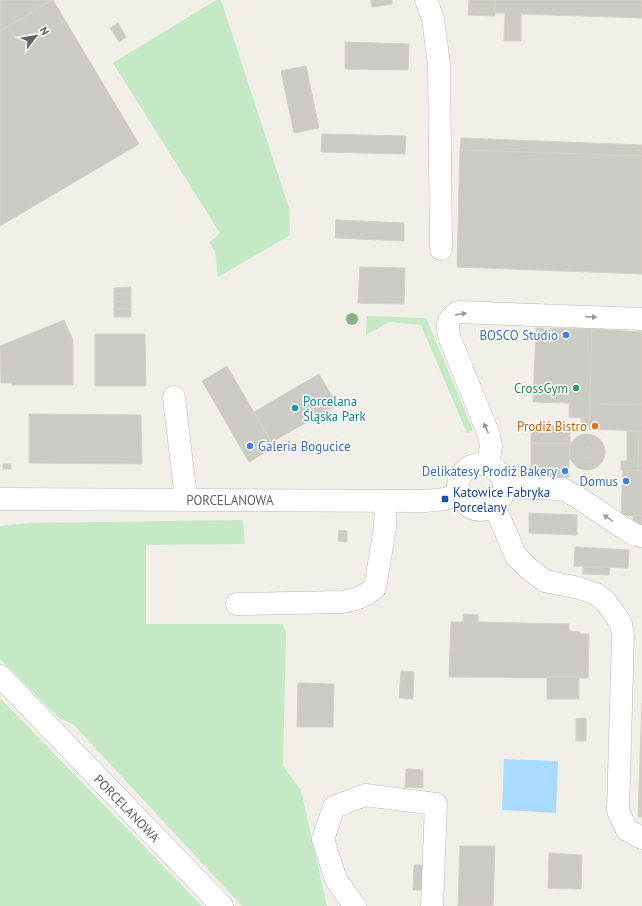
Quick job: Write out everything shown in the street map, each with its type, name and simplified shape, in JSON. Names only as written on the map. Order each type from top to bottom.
[{"type":"street","points":[[426,0],[433,19],[439,65],[441,249]]},
{"type":"street","points":[[488,466],[491,440],[450,339],[448,321],[451,316],[458,312],[642,319]]},
{"type":"street","points":[[174,397],[186,500]]},
{"type":"street","points":[[642,536],[635,535],[624,529],[576,496],[562,489],[505,493],[488,509],[474,509],[468,506],[459,494],[458,486],[460,479],[464,472],[470,467],[478,464],[493,467],[503,479],[505,493],[516,556],[528,568],[545,581],[579,588],[596,594],[605,601],[621,624],[623,636],[618,811],[627,830],[642,838]]},
{"type":"street","name":"PORCELANOWA","points":[[0,498],[386,502],[445,499],[459,494]]},
{"type":"street","points":[[237,604],[342,602],[359,599],[367,595],[375,588],[385,527],[386,502]]},
{"type":"street","name":"PORCELANOWA","points":[[0,676],[222,906]]},
{"type":"street","points":[[355,906],[336,880],[323,839],[334,807],[365,795],[436,804],[432,906]]},
{"type":"green space","points":[[216,0],[221,0],[289,208],[290,235],[218,277],[215,251],[209,243],[220,233],[113,63]]},
{"type":"green space","points":[[367,316],[426,318],[473,430],[467,433],[421,325],[389,322],[366,335]]},
{"type":"green space","points":[[243,520],[245,544],[146,545],[146,624],[283,624],[286,633],[283,766],[301,790],[327,906],[242,906],[73,724],[59,718],[0,659],[0,526],[30,523]]},
{"type":"green space","points":[[0,698],[202,906],[0,906]]},
{"type":"water","points":[[504,759],[558,761],[556,813],[502,810]]},
{"type":"building","points":[[0,0],[52,0],[0,31]]},
{"type":"building","points":[[53,0],[139,144],[0,226],[0,31]]},
{"type":"building","points":[[371,0],[392,0],[392,4],[372,7]]},
{"type":"building","points":[[469,0],[495,0],[495,16],[468,15]]},
{"type":"building","points":[[495,0],[642,0],[642,18],[521,14],[521,41],[504,41],[505,13],[495,13]]},
{"type":"building","points":[[118,23],[126,37],[119,42],[110,28]]},
{"type":"building","points":[[345,42],[409,44],[408,70],[345,69]]},
{"type":"building","points":[[306,66],[319,128],[294,133],[281,71]]},
{"type":"building","points":[[322,134],[406,136],[405,154],[321,152]]},
{"type":"building","points":[[461,138],[642,145],[642,156],[460,150]]},
{"type":"building","points":[[460,150],[642,156],[642,274],[457,267]]},
{"type":"building","points":[[336,220],[404,223],[404,241],[335,238]]},
{"type":"building","points":[[360,267],[405,268],[404,304],[358,303]]},
{"type":"building","points":[[131,287],[131,294],[114,294],[114,288]]},
{"type":"building","points":[[114,294],[131,294],[131,302],[114,302]]},
{"type":"building","points":[[114,302],[131,302],[131,309],[114,309]]},
{"type":"building","points":[[114,309],[131,309],[131,317],[114,317]]},
{"type":"building","points":[[64,320],[73,340],[73,385],[12,385],[12,383],[1,383],[0,346]]},
{"type":"building","points":[[536,328],[592,329],[589,426],[581,425],[581,418],[569,417],[569,403],[533,402]]},
{"type":"building","points":[[592,329],[642,332],[642,405],[590,404]]},
{"type":"building","points":[[95,334],[145,334],[146,386],[95,386]]},
{"type":"building","points":[[227,366],[274,447],[249,462],[202,381]]},
{"type":"building","name":"Porcelana Śląska Park","points":[[319,374],[337,405],[272,442],[254,412]]},
{"type":"building","points":[[590,404],[642,405],[642,431],[589,429]]},
{"type":"building","points":[[29,414],[141,415],[142,464],[29,463]]},
{"type":"building","points":[[531,425],[570,426],[570,444],[531,443]]},
{"type":"building","points":[[627,431],[639,431],[638,471],[621,470],[621,461],[627,461]]},
{"type":"building","points":[[639,431],[642,431],[642,471],[638,471]]},
{"type":"building","points":[[591,434],[600,439],[604,445],[604,459],[600,465],[591,470],[583,470],[574,465],[570,459],[569,448],[574,439],[580,435]]},
{"type":"building","points":[[531,443],[570,444],[569,466],[531,465]]},
{"type":"building","points":[[588,447],[592,449],[594,453],[592,457],[588,459],[584,457],[582,453],[584,449]]},
{"type":"building","points":[[3,464],[11,464],[11,469],[3,469]]},
{"type":"building","points":[[531,465],[569,466],[569,477],[530,476]]},
{"type":"building","points":[[623,470],[642,471],[642,516],[621,515]]},
{"type":"building","points":[[529,513],[577,515],[577,535],[529,533]]},
{"type":"building","points":[[633,515],[642,516],[642,529],[633,525]]},
{"type":"building","points":[[339,530],[347,531],[347,542],[338,541]]},
{"type":"building","points":[[575,547],[629,550],[628,568],[574,566]]},
{"type":"building","points":[[583,567],[610,567],[609,575],[583,574]]},
{"type":"building","points":[[463,614],[478,615],[478,622],[569,624],[569,631],[580,632],[580,634],[589,634],[588,678],[449,677],[451,622],[463,622]]},
{"type":"building","points":[[401,671],[414,672],[413,699],[399,698]]},
{"type":"building","points":[[547,677],[579,677],[579,699],[547,699]]},
{"type":"building","points":[[298,683],[334,684],[333,727],[297,727]]},
{"type":"building","points":[[642,703],[642,817],[638,817]]},
{"type":"building","points":[[586,718],[586,741],[576,741],[576,719]]},
{"type":"building","points":[[406,769],[423,770],[423,788],[405,787]]},
{"type":"building","points":[[460,846],[495,846],[493,906],[458,906]]},
{"type":"building","points":[[549,853],[582,855],[581,889],[548,888]]},
{"type":"building","points":[[414,865],[432,865],[431,890],[413,890]]},
{"type":"place","name":"BOSCO Studio","points":[[566,335]]},
{"type":"place","name":"CrossGym","points":[[576,388]]},
{"type":"place","name":"Porcelana Śląska Park","points":[[295,408]]},
{"type":"place","name":"Prodiż Bistro","points":[[595,426]]},
{"type":"place","name":"Galeria Bogucice","points":[[250,446]]},
{"type":"place","name":"Delikatesy Prodiż Bakery","points":[[565,471]]},
{"type":"place","name":"Domus","points":[[626,481]]},
{"type":"place","name":"Katowice Fabryka Porcelany","points":[[445,499]]}]
